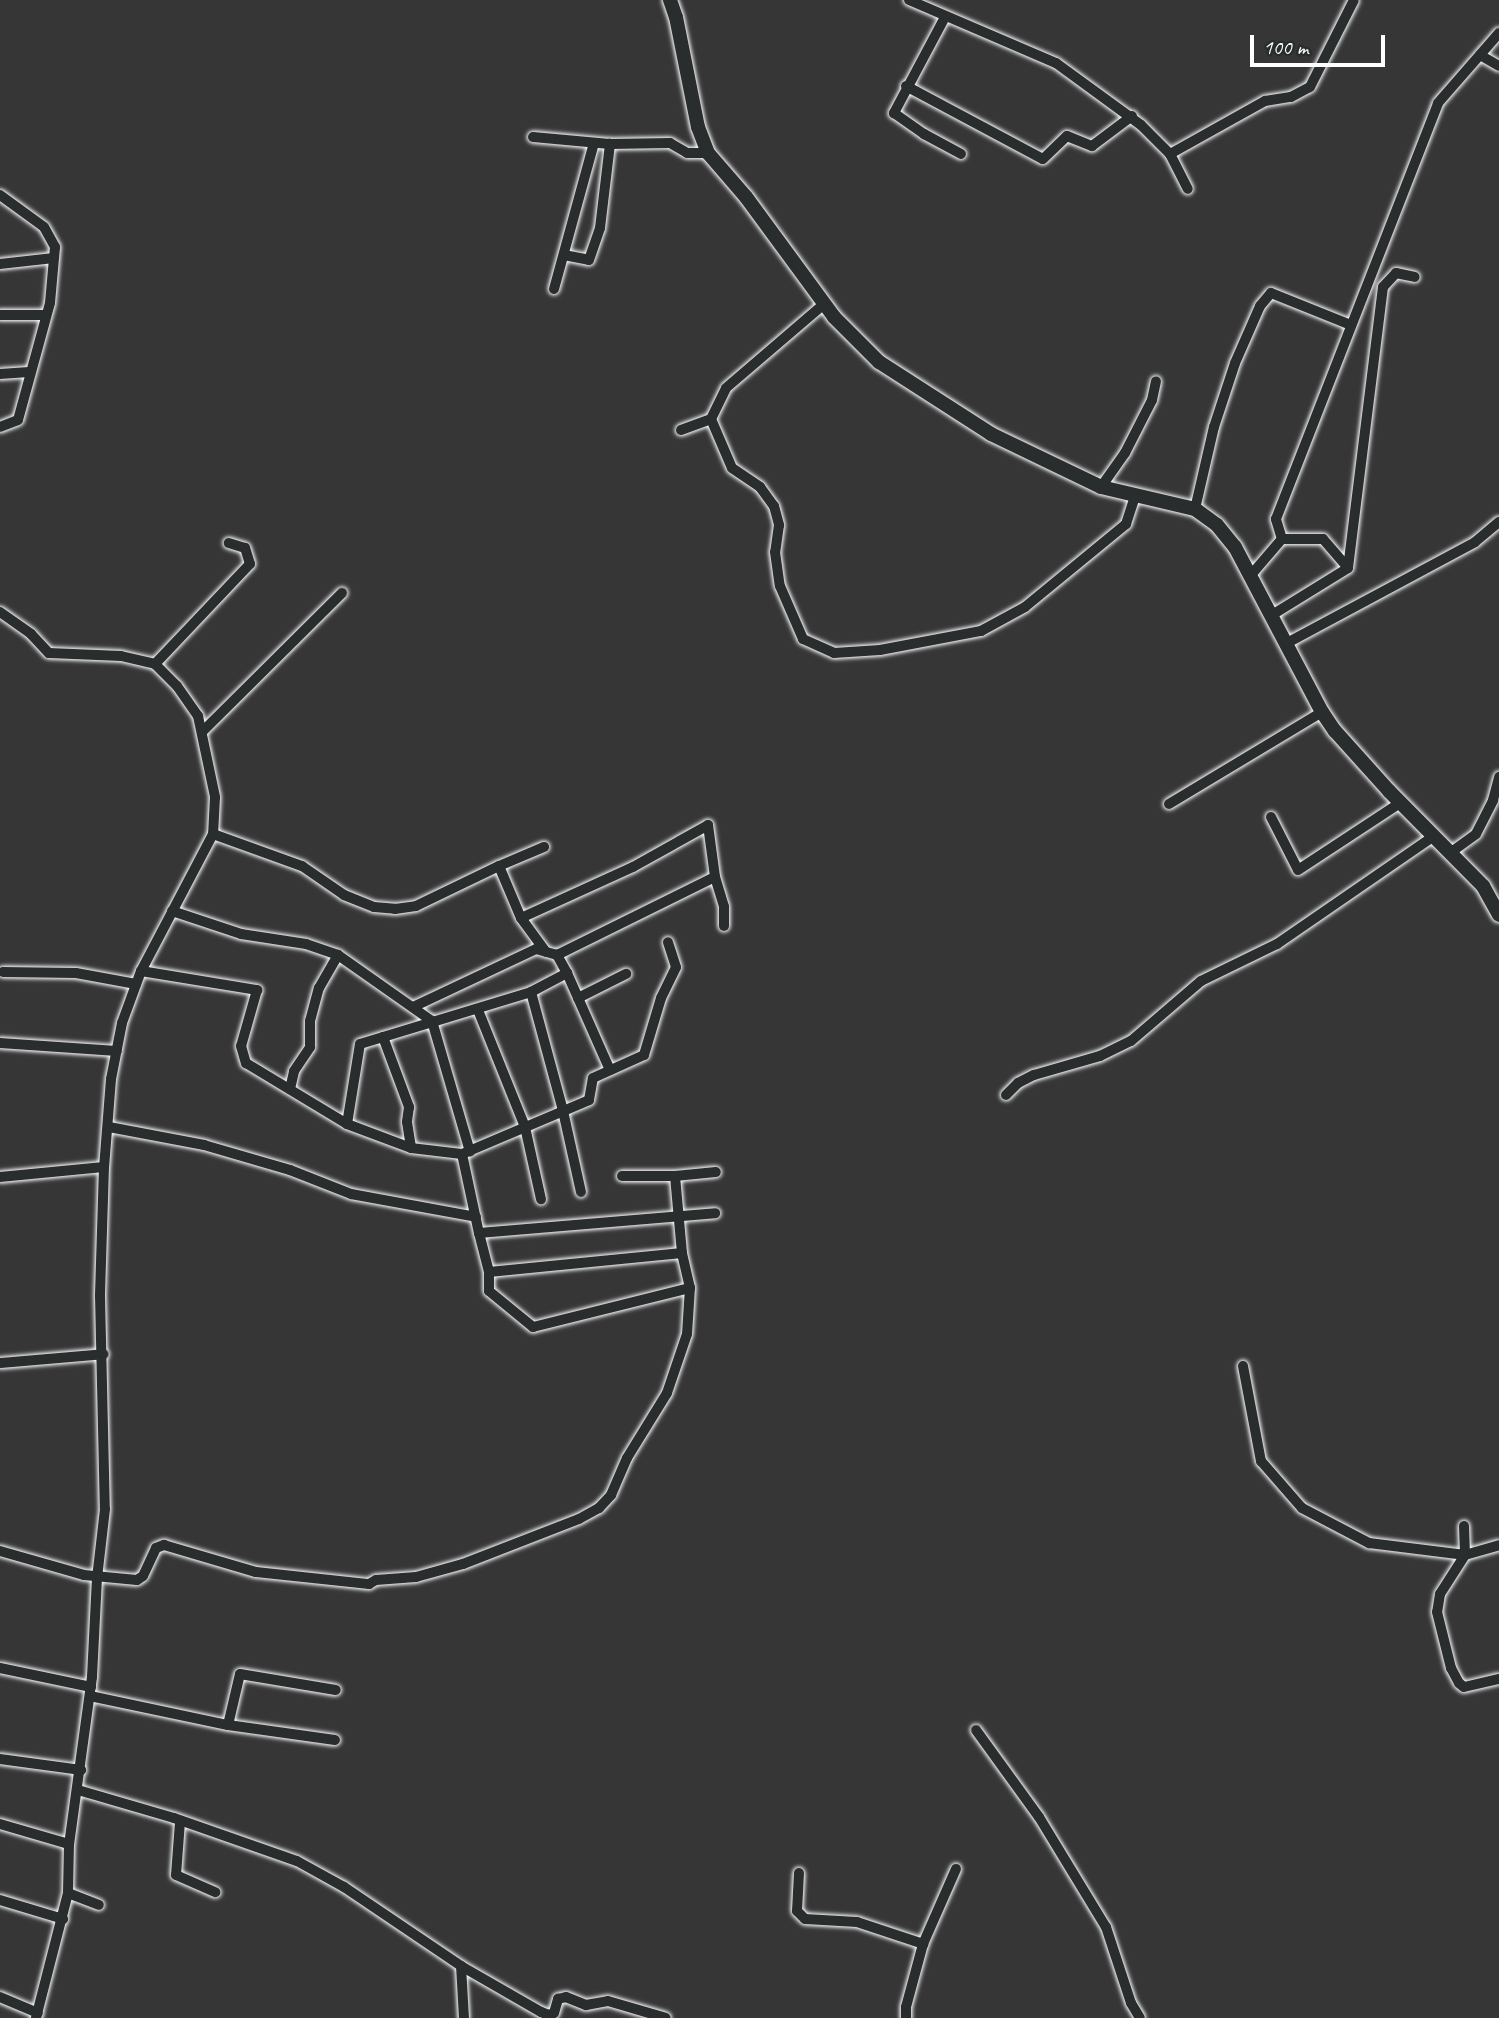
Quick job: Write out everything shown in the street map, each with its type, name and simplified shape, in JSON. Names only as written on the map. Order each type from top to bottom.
[{"type":"main road","points":[[670,0],[676,17],[698,127],[708,153],[746,197],[825,303],[879,362],[991,434],[1101,487],[1195,509],[1217,524],[1251,575],[1322,712],[1400,803],[1483,886],[1498,910]]},
{"type":"street","points":[[909,0],[1056,63],[1132,116],[1170,154],[1188,189]]},
{"type":"street","points":[[1170,154],[1265,101],[1291,97],[1310,87],[1354,0]]},
{"type":"street","points":[[945,17],[894,113],[924,134],[961,154]]},
{"type":"street","points":[[1282,539],[1276,519],[1438,103],[1499,33]]},
{"type":"street","points":[[1480,55],[1499,66]]},
{"type":"street","points":[[906,86],[1043,159],[1067,136],[1093,146],[1132,116]]},
{"type":"street","points":[[533,137],[610,144],[670,143],[687,153],[708,153]]},
{"type":"street","points":[[554,289],[594,142]]},
{"type":"street","points":[[564,255],[589,260],[600,228],[610,144]]},
{"type":"street","points":[[0,195],[44,227],[55,247],[46,315],[18,420],[0,427]]},
{"type":"street","points":[[0,264],[54,258]]},
{"type":"street","points":[[1348,568],[1383,287],[1396,273],[1415,277]]},
{"type":"street","points":[[1195,509],[1214,427],[1235,363],[1261,306],[1272,293],[1352,325]]},
{"type":"street","points":[[681,430],[711,419],[726,387],[825,303]]},
{"type":"street","points":[[0,315],[46,315]]},
{"type":"street","points":[[0,374],[29,372]]},
{"type":"street","points":[[1101,487],[1125,453],[1152,400],[1156,381]]},
{"type":"street","points":[[711,419],[732,468],[760,487],[774,506],[779,525],[775,552],[780,586],[803,639],[834,653],[880,650],[981,631],[1024,607],[1126,524],[1135,496]]},
{"type":"street","points":[[1287,643],[1475,542],[1499,522]]},
{"type":"street","points":[[1282,539],[1323,540],[1348,568]]},
{"type":"street","points":[[1251,575],[1282,539]]},
{"type":"street","points":[[155,664],[250,564],[245,548],[229,543]]},
{"type":"street","points":[[1272,615],[1348,568]]},
{"type":"street","points":[[203,731],[342,593]]},
{"type":"street","points":[[0,612],[31,634],[49,653],[121,656],[155,664],[177,686],[198,716],[215,797],[213,834],[141,971],[122,1023],[111,1079],[104,1167],[100,1296],[104,1354],[105,1509],[97,1577],[91,1691],[69,1844],[68,1894],[37,2015],[0,1997]]},
{"type":"street","points":[[1169,804],[1322,712]]},
{"type":"street","points":[[1450,853],[1476,834],[1493,800],[1499,777]]},
{"type":"street","points":[[1270,817],[1298,870],[1400,803]]},
{"type":"street","points":[[521,918],[633,867],[708,825],[715,877],[724,907],[724,926]]},
{"type":"street","points":[[213,834],[302,866],[358,902],[395,909],[416,906],[544,847]]},
{"type":"street","points":[[1006,1095],[1018,1083],[1034,1075],[1100,1056],[1131,1041],[1201,981],[1277,944],[1434,836]]},
{"type":"street","points":[[499,866],[521,918],[568,973],[610,1070]]},
{"type":"street","points":[[412,1007],[536,949],[551,954],[715,877]]},
{"type":"street","points":[[172,911],[241,934],[306,944],[338,955],[432,1021],[466,1153],[479,1233],[489,1272],[489,1292],[533,1327],[690,1288]]},
{"type":"street","points":[[141,971],[257,990],[242,1046],[246,1063],[347,1124],[411,1148],[466,1153],[589,1100],[593,1078],[644,1055],[661,998],[677,967],[668,942]]},
{"type":"street","points":[[290,1089],[294,1071],[310,1047],[310,1021],[319,988],[338,955]]},
{"type":"street","points":[[3,972],[76,973],[136,984]]},
{"type":"street","points":[[347,1124],[360,1044],[531,992],[568,973]]},
{"type":"street","points":[[578,998],[626,974]]},
{"type":"street","points":[[531,992],[564,1111],[580,1192]]},
{"type":"street","points":[[478,1010],[525,1127],[541,1199]]},
{"type":"street","points":[[383,1037],[409,1107],[407,1122],[411,1148]]},
{"type":"street","points":[[0,1043],[117,1051]]},
{"type":"street","points":[[109,1127],[204,1145],[290,1170],[351,1194],[476,1217]]},
{"type":"street","points":[[0,1177],[104,1167]]},
{"type":"street","points":[[622,1176],[675,1176],[716,1172]]},
{"type":"street","points":[[0,1551],[97,1577],[137,1580],[144,1576],[156,1548],[163,1545],[256,1572],[369,1584],[376,1580],[416,1577],[463,1564],[579,1519],[599,1508],[611,1495],[627,1458],[667,1393],[687,1334],[690,1288],[682,1253],[675,1176]]},
{"type":"street","points":[[479,1233],[715,1213]]},
{"type":"street","points":[[489,1272],[682,1253]]},
{"type":"street","points":[[0,1363],[104,1354]]},
{"type":"street","points":[[1243,1366],[1261,1461],[1302,1508],[1369,1543],[1465,1555],[1499,1545]]},
{"type":"street","points":[[1464,1526],[1465,1555],[1440,1594],[1437,1612],[1451,1668],[1464,1687],[1499,1679]]},
{"type":"street","points":[[0,1668],[229,1725],[335,1740]]},
{"type":"street","points":[[229,1725],[240,1674],[336,1690]]},
{"type":"street","points":[[976,1730],[1039,1817],[1106,1927],[1131,2003],[1140,2018]]},
{"type":"street","points":[[0,1759],[81,1769]]},
{"type":"street","points":[[78,1790],[297,1861],[344,1886],[461,1966],[549,2015],[554,2013],[562,1997],[586,2005],[608,2001],[666,2018]]},
{"type":"street","points":[[180,1822],[176,1875],[215,1892]]},
{"type":"street","points":[[0,1824],[69,1844]]},
{"type":"street","points":[[906,2018],[906,2007],[923,1944],[956,1869]]},
{"type":"street","points":[[799,1873],[797,1911],[805,1919],[857,1922],[923,1944]]},
{"type":"street","points":[[68,1894],[99,1905]]},
{"type":"street","points":[[0,1900],[63,1919]]},
{"type":"street","points":[[461,1966],[464,2018]]}]
